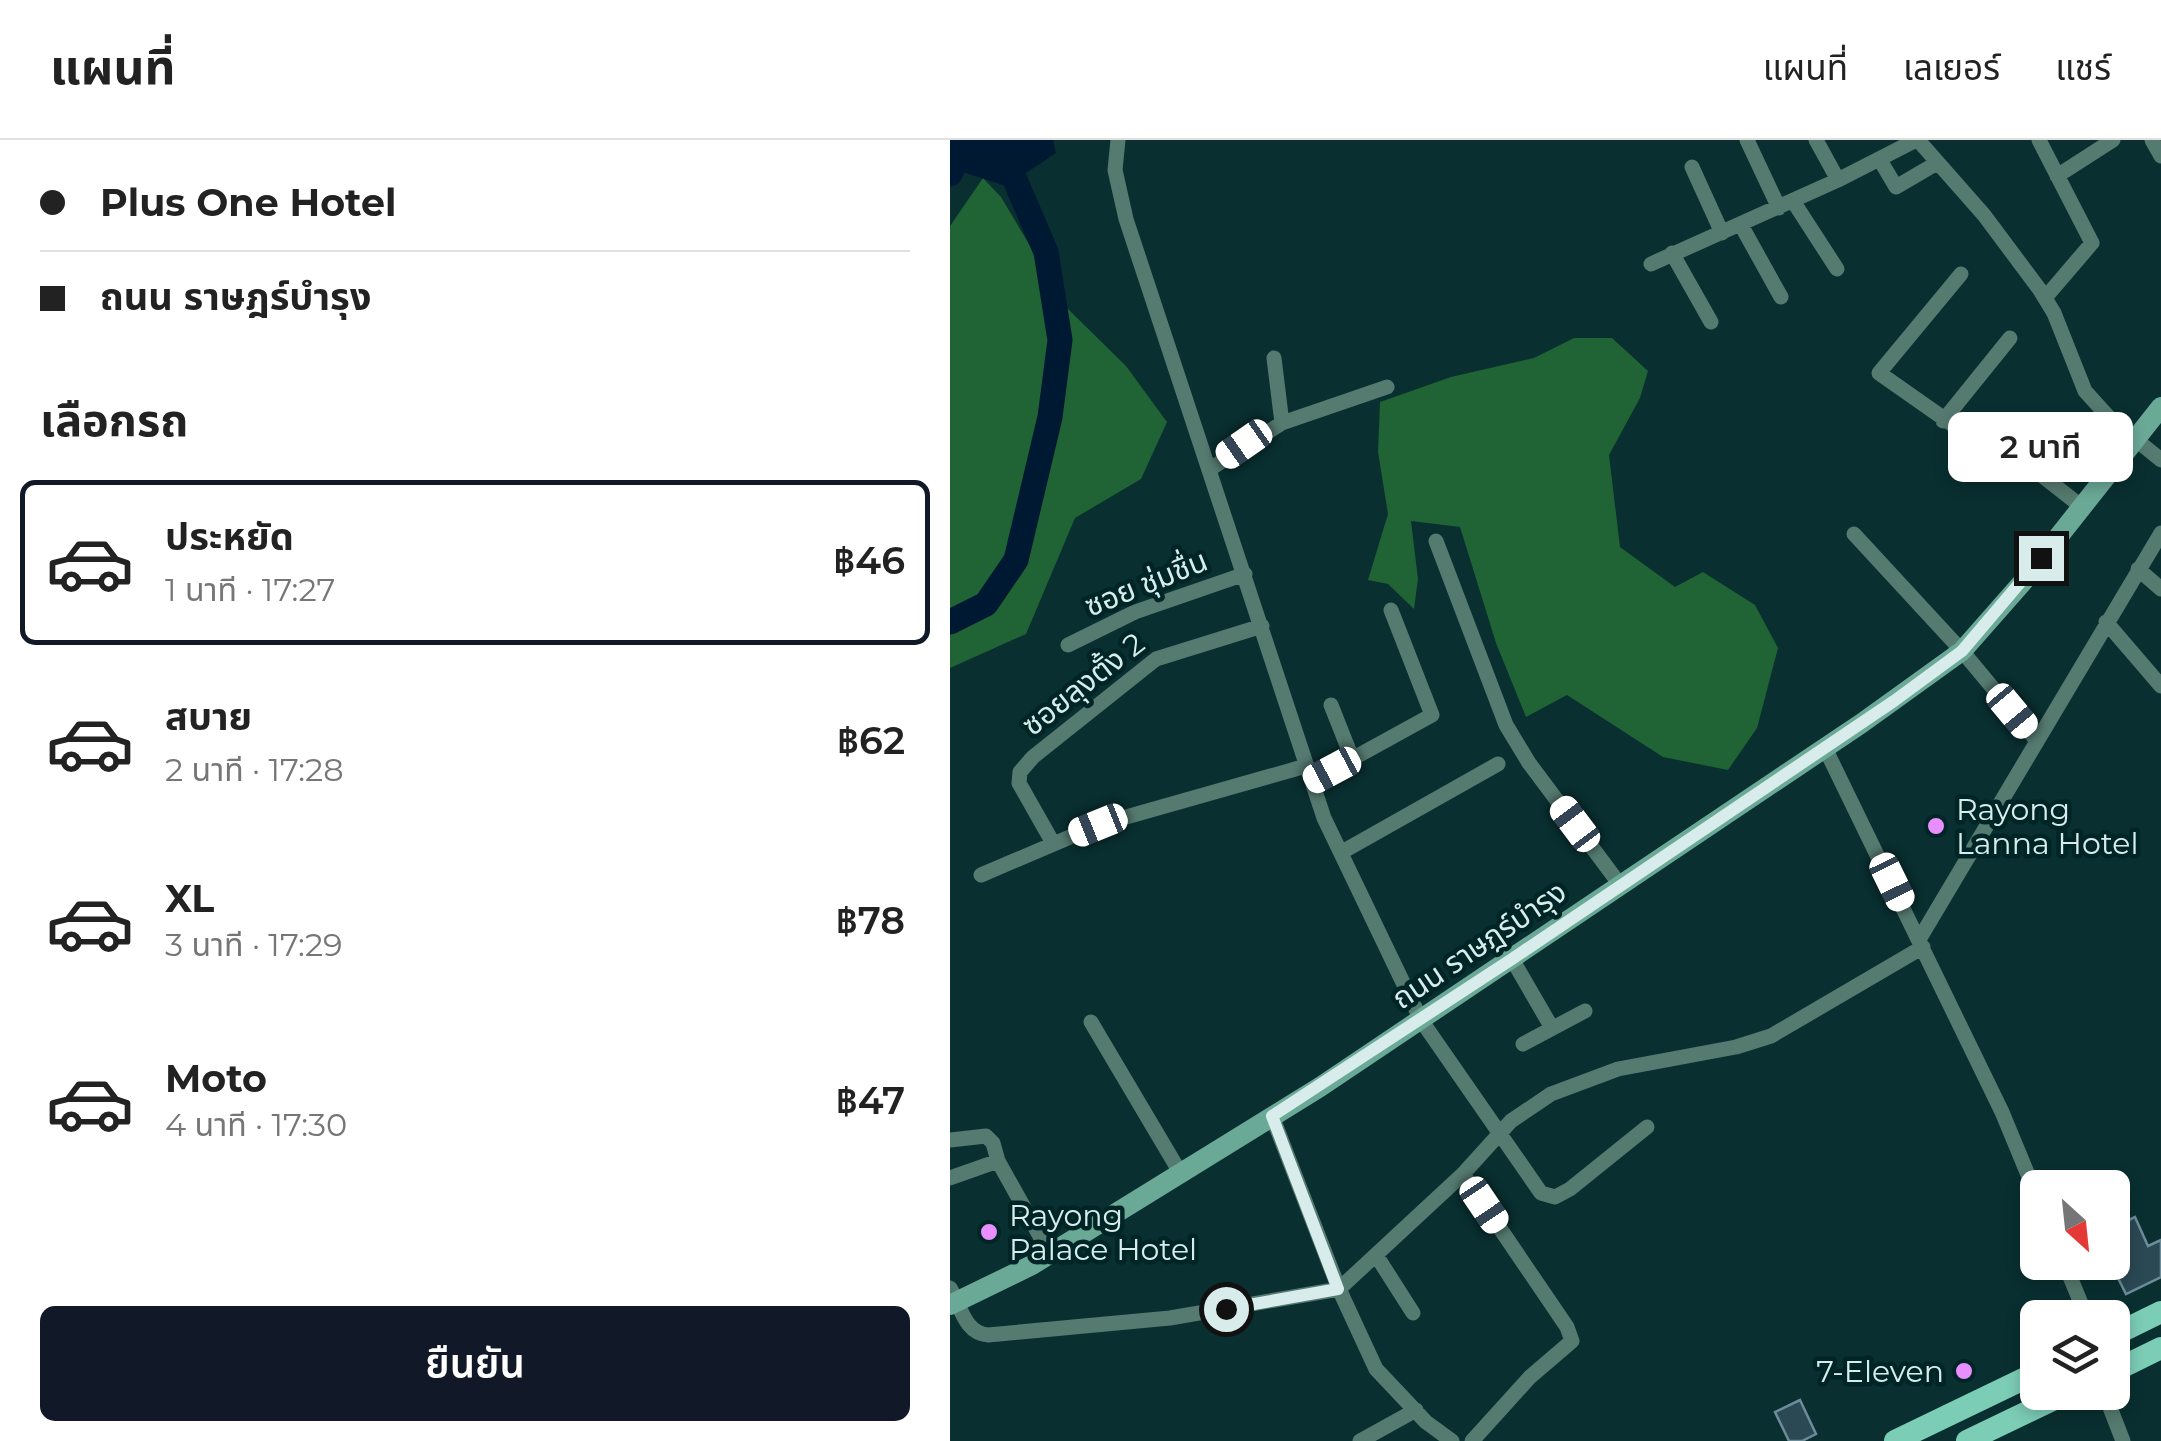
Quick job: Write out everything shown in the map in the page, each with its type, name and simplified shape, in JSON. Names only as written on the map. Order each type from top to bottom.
[{"type":"main road","points":[[2130,1327],[2161,1312]]},
{"type":"main road","points":[[2130,1363],[2161,1348]]},
{"type":"main road","points":[[1895,1441],[2020,1381]]},
{"type":"main road","points":[[1967,1441],[2032,1410]]},
{"type":"street","points":[[1118,140],[1115,170],[1126,219],[1324,818],[1422,1020],[1541,1193],[1555,1197],[1570,1189],[1648,1127]]},
{"type":"street","points":[[1747,140],[1786,204],[1837,269]]},
{"type":"street","points":[[1816,140],[1838,180]]},
{"type":"street","points":[[1651,264],[1917,140],[1984,215],[2045,298],[2085,391],[2133,441],[2161,460]]},
{"type":"street","points":[[2039,140],[2092,243],[2045,298]]},
{"type":"street","points":[[2057,176],[2114,140]]},
{"type":"street","points":[[2152,140],[2161,156]]},
{"type":"street","points":[[1880,160],[1896,187],[1937,162]]},
{"type":"street","points":[[1692,167],[1722,233]]},
{"type":"street","points":[[1741,225],[1781,297]]},
{"type":"street","points":[[1672,254],[1711,322]]},
{"type":"street","points":[[1961,274],[1879,372],[1983,446],[2003,446],[2082,507]]},
{"type":"street","points":[[1944,421],[2010,338]]},
{"type":"street","points":[[1274,358],[1282,423]]},
{"type":"street","points":[[1210,469],[1282,423],[1388,388]]},
{"type":"street","name":"ถนน ราษฎร์บำรุง","points":[[953,1298],[1050,1254],[1422,1020],[1826,748],[1962,651],[2161,407]]},
{"type":"street","points":[[953,1298],[972,1328],[978,1334],[988,1335],[1170,1318],[1338,1289],[1463,1174],[1511,1120],[1551,1094],[1596,1076],[1772,1036],[1922,942],[2161,532]]},
{"type":"street","points":[[1854,534],[1962,651],[2036,742]]},
{"type":"street","points":[[1436,541],[1506,725],[1529,763],[1621,886]]},
{"type":"street","points":[[2138,569],[2161,588]]},
{"type":"street","name":"ซอย ชุ่มชื่น","points":[[1068,645],[1136,612],[1245,574]]},
{"type":"street","points":[[981,875],[1098,825],[1309,773],[1352,758],[1432,714],[1391,610]]},
{"type":"street","points":[[2106,622],[2161,686]]},
{"type":"street","name":"ซอยลุงตั้ง 2","points":[[1053,844],[1019,784],[1020,772],[1033,756],[1156,659],[1262,626]]},
{"type":"street","points":[[1331,705],[1352,758]]},
{"type":"street","points":[[1826,748],[1922,942],[2026,1170]]},
{"type":"street","points":[[1342,852],[1498,764]]},
{"type":"street","points":[[1512,959],[1552,1028]]},
{"type":"street","points":[[1524,1044],[1586,1011]]},
{"type":"street","points":[[1091,1022],[1181,1174]]},
{"type":"street","points":[[1272,1116],[1338,1289],[1376,1369],[1452,1441]]},
{"type":"street","points":[[950,1140],[986,1136],[993,1143],[998,1161],[1050,1254]]},
{"type":"street","points":[[950,1178],[998,1161]]},
{"type":"street","points":[[1463,1174],[1567,1327],[1572,1341],[1530,1377],[1472,1441]]},
{"type":"street","points":[[1376,1255],[1413,1313]]},
{"type":"street","points":[[1360,1441],[1416,1410]]},
{"type":"street","points":[[2111,1410],[2123,1441]]},
{"type":"green space","points":[[983,178],[1001,197],[1067,308],[1126,366],[1167,422],[1141,479],[1075,518],[1026,634],[950,668],[950,226]]},
{"type":"green space","points":[[1574,338],[1612,338],[1648,371],[1640,398],[1609,455],[1620,547],[1675,587],[1703,572],[1755,605],[1778,648],[1757,728],[1728,770],[1663,757],[1567,695],[1526,717],[1496,643],[1460,527],[1411,521],[1418,579],[1414,609],[1388,584],[1368,580],[1388,514],[1378,452],[1380,402],[1451,377],[1534,358]]},
{"type":"water","points":[[950,140],[1053,140],[1056,153],[1006,186],[950,168]]},
{"type":"building","points":[[2135,1217],[2148,1246],[2161,1240],[2161,1277],[2126,1294],[2119,1280],[2130,1280],[2130,1219]]},
{"type":"building","points":[[1800,1400],[1816,1434],[1802,1441],[1789,1441],[1775,1412]]},
{"type":"waterway","points":[[950,174],[966,140]]},
{"type":"waterway","points":[[950,622],[986,604],[1016,560],[1050,417],[1060,340],[1046,252],[1002,140]]},
{"type":"place","name":"Rayong Lanna Hotel","points":[[1936,826]]},
{"type":"place","name":"Rayong Palace Hotel","points":[[989,1232]]},
{"type":"place","name":"7-Eleven","points":[[1964,1371]]},
{"type":"route","points":[[1226,1309],[1338,1289],[1272,1116],[1894,701],[1962,651],[2041,558]]}]
